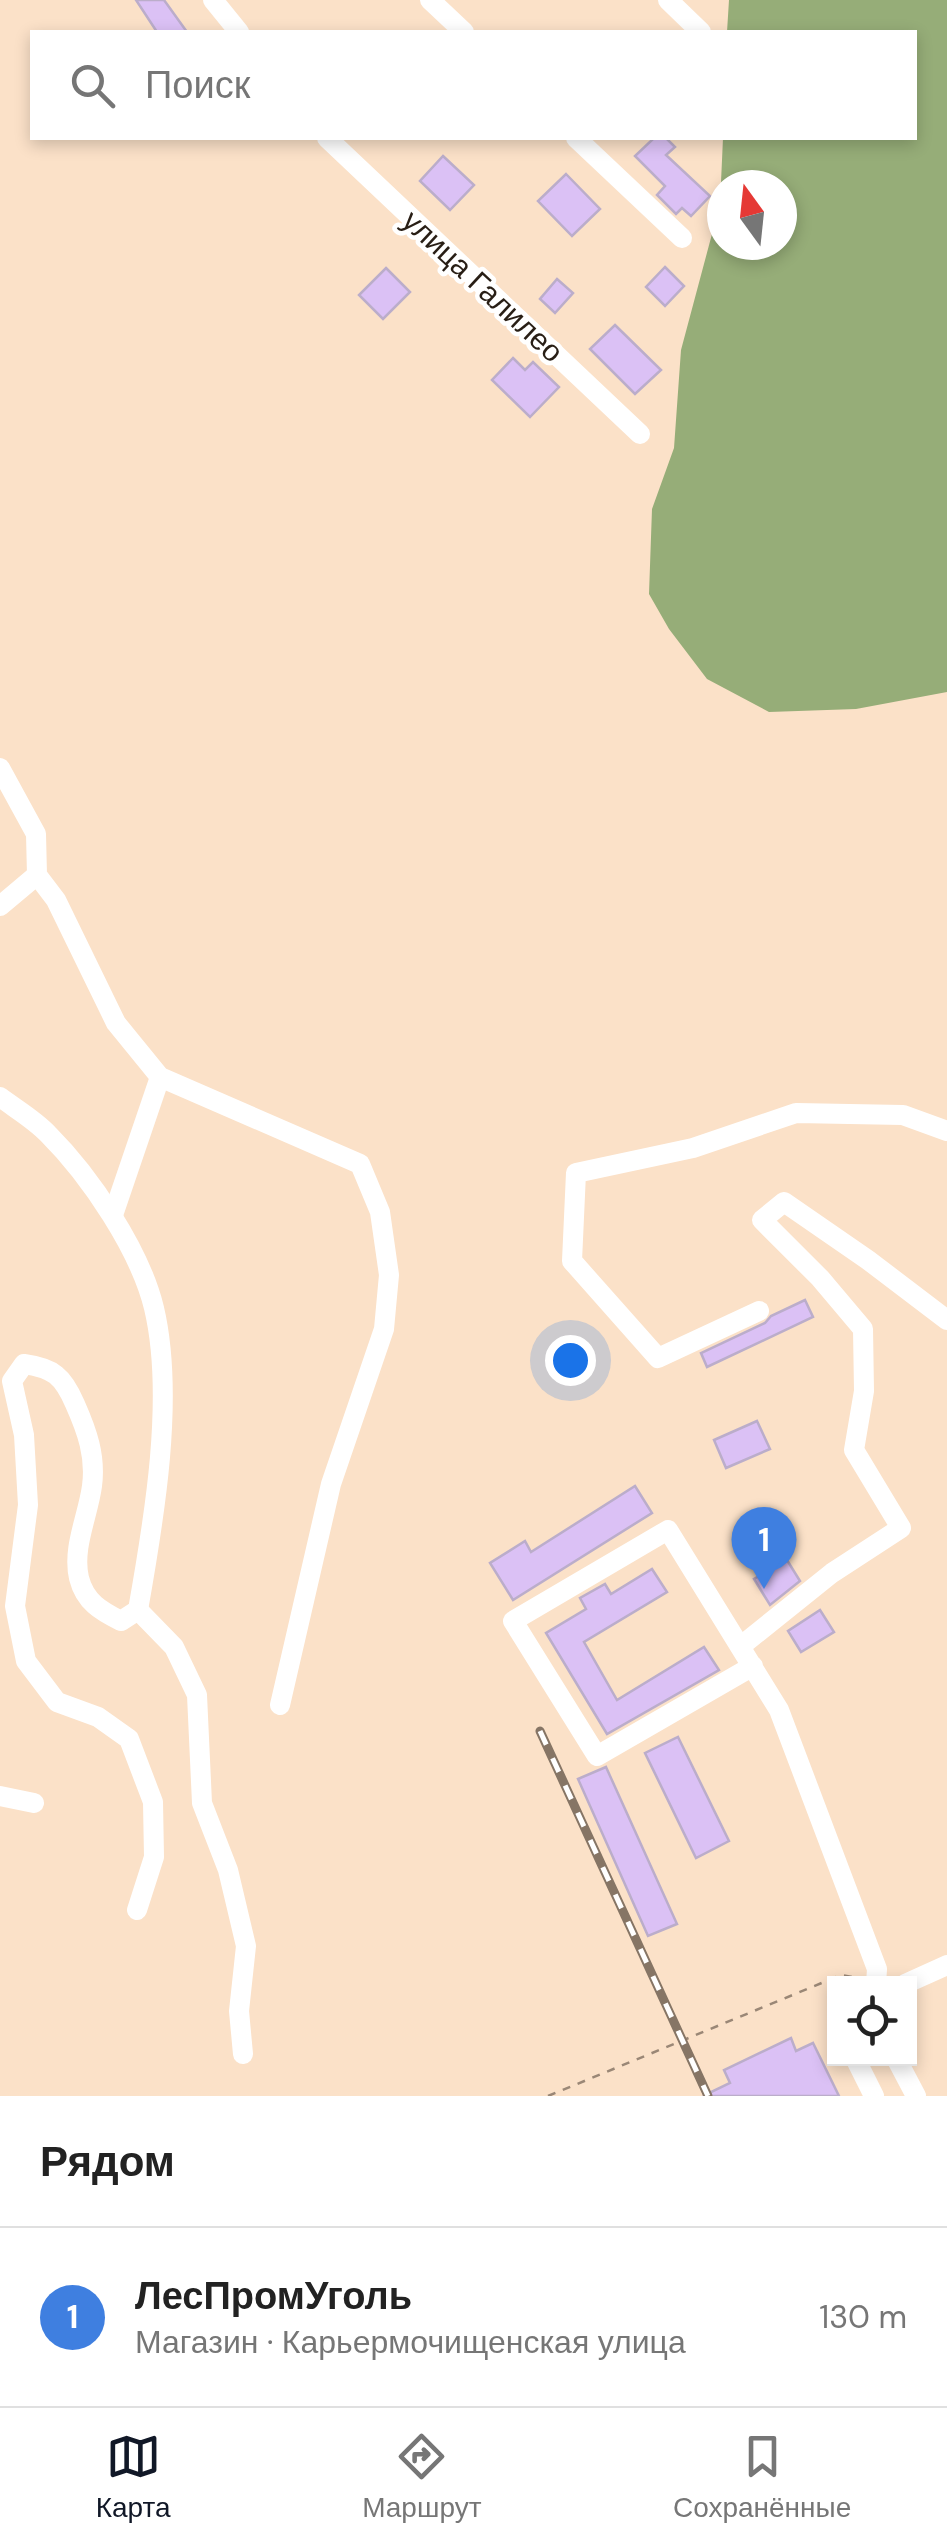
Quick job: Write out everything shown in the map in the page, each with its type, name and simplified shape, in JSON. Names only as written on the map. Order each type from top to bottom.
[{"type":"street","points":[[430,0],[462,30]]},
{"type":"street","points":[[668,0],[699,30]]},
{"type":"street","points":[[222,3],[238,30]]},
{"type":"street","name":"улица Галилео","points":[[329,140],[640,434]]},
{"type":"street","points":[[578,140],[682,238]]},
{"type":"street","points":[[0,768],[36,834],[37,875],[56,900],[116,1023],[160,1077],[360,1164],[380,1212],[389,1274],[384,1328],[331,1484],[280,1705]]},
{"type":"street","points":[[0,906],[37,875]]},
{"type":"street","points":[[113,1215],[160,1077]]},
{"type":"street","points":[[0,1097],[48,1133],[113,1215],[139,1265],[154,1309],[164,1415],[138,1610],[121,1621],[94,1607],[80,1579],[78,1547],[92,1484],[90,1438],[68,1388],[49,1367],[24,1364],[12,1381],[24,1435],[28,1505],[15,1606],[26,1661],[57,1702],[98,1718],[129,1739],[152,1802],[154,1856],[137,1910]]},
{"type":"street","points":[[759,1311],[658,1358],[572,1261],[576,1174],[693,1148],[796,1114],[903,1115],[947,1131]]},
{"type":"street","points":[[742,1646],[832,1573],[900,1528],[854,1450],[864,1391],[862,1329],[820,1278],[762,1220],[784,1202],[947,1320]]},
{"type":"street","points":[[753,1666],[597,1756],[513,1620],[668,1530],[742,1646],[779,1710],[877,1968],[876,1976]]},
{"type":"street","points":[[138,1610],[174,1647],[197,1695],[202,1804],[228,1870],[246,1946],[240,2011],[243,2054]]},
{"type":"street","points":[[0,1796],[34,1803]]},
{"type":"street","points":[[917,1979],[947,1965]]},
{"type":"street","points":[[859,2066],[874,2096]]},
{"type":"street","points":[[900,2066],[916,2096]]},
{"type":"path","points":[[548,2096],[827,1981]]},
{"type":"green space","points":[[729,0],[947,0],[947,692],[856,709],[769,712],[707,679],[669,629],[649,594],[652,509],[674,448],[681,350],[707,253],[707,260],[797,260],[797,170],[722,170],[723,140],[917,140],[917,30],[727,30]]},
{"type":"building","points":[[136,0],[164,0],[186,30],[156,30]]},
{"type":"building","points":[[652,140],[668,140],[675,147],[666,155],[707,193],[707,199],[691,216],[682,208],[676,214],[657,195],[665,186],[635,156]]},
{"type":"building","points":[[443,156],[474,185],[450,210],[420,181]]},
{"type":"building","points":[[566,174],[600,209],[572,236],[538,201]]},
{"type":"building","points":[[665,267],[684,286],[665,306],[646,287]]},
{"type":"building","points":[[386,268],[410,292],[383,319],[359,295]]},
{"type":"building","points":[[557,279],[573,293],[555,313],[540,299]]},
{"type":"building","points":[[615,325],[661,370],[635,394],[590,349]]},
{"type":"building","points":[[513,358],[525,370],[533,362],[559,387],[530,417],[492,380]]},
{"type":"building","points":[[805,1300],[813,1317],[707,1367],[701,1353]]},
{"type":"building","points":[[757,1421],[770,1449],[726,1468],[714,1440]]},
{"type":"building","points":[[635,1486],[652,1513],[513,1600],[490,1563],[525,1541],[531,1552]]},
{"type":"building","points":[[787,1560],[800,1581],[770,1605],[754,1579]]},
{"type":"building","points":[[652,1569],[667,1592],[584,1642],[617,1700],[704,1647],[719,1670],[607,1734],[546,1633],[586,1609],[580,1598],[605,1584],[611,1594]]},
{"type":"building","points":[[820,1610],[834,1632],[801,1652],[788,1631]]},
{"type":"building","points":[[678,1737],[729,1841],[696,1858],[645,1753]]},
{"type":"building","points":[[606,1767],[677,1924],[648,1936],[578,1779]]},
{"type":"building","points":[[791,2038],[796,2051],[813,2043],[839,2096],[703,2096],[730,2083],[724,2070]]},
{"type":"railway","points":[[540,1731],[708,2096]]},
{"type":"place","name":"ЛесПромУголь","points":[[764,1589]]}]
